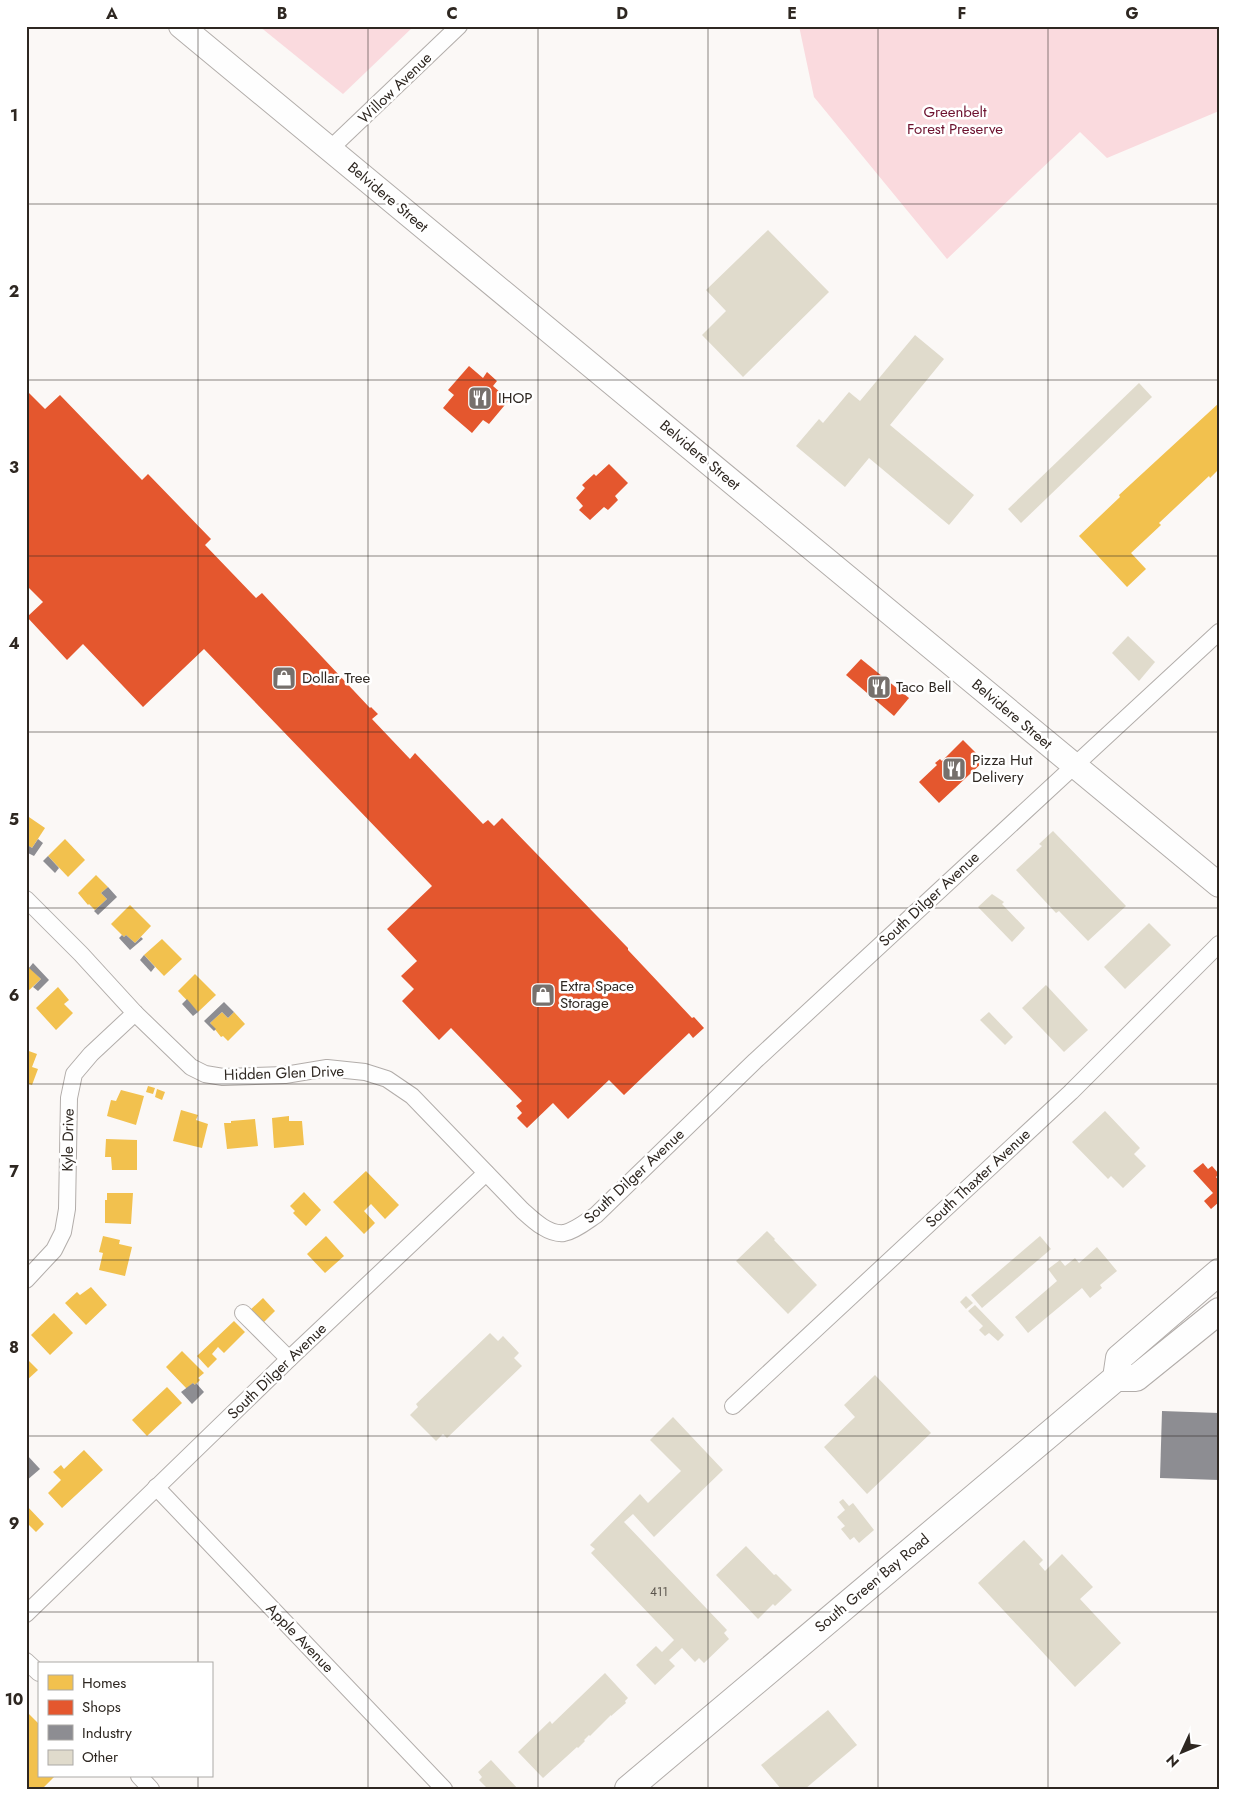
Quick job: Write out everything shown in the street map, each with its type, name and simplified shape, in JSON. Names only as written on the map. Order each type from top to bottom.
[{"type":"main road","name":"Belvidere Street","points":[[181,26],[1219,885]]},
{"type":"main road","points":[[1219,1272],[1119,1358],[1116,1378],[1136,1378],[1219,1311]]},
{"type":"main road","name":"South Green Bay Road","points":[[628,1789],[1116,1378]]},
{"type":"street","name":"Willow Avenue","points":[[330,149],[459,26]]},
{"type":"street","name":"South Dilger Avenue","points":[[26,1614],[289,1359],[486,1173],[529,1216],[551,1231],[564,1233],[596,1215],[755,1061],[1219,632]]},
{"type":"street","name":"Hidden Glen Drive","points":[[26,899],[81,954],[135,1013],[192,1067],[205,1074],[223,1077],[284,1075],[326,1068],[365,1072],[387,1079],[412,1096],[486,1173]]},
{"type":"street","name":"South Thaxter Avenue","points":[[733,1406],[1070,1092],[1219,944]]},
{"type":"street","name":"Kyle Drive","points":[[26,1280],[54,1250],[63,1232],[67,1208],[69,1098],[74,1074],[91,1054],[135,1013]]},
{"type":"street","points":[[242,1313],[289,1359]]},
{"type":"street","name":"Apple Avenue","points":[[156,1487],[444,1789]]},
{"type":"street","points":[[26,1660],[38,1672]]},
{"type":"street","points":[[141,1778],[152,1789]]},
{"type":"green space","points":[[259,26],[414,26],[343,94]]},
{"type":"green space","name":"Greenbelt Forest Preserve","points":[[799,26],[1219,26],[1219,111],[1107,158],[1080,132],[947,259],[814,97]]},
{"type":"building: Homes","points":[[1219,403],[1219,469],[1159,523],[1161,525],[1131,553],[1146,569],[1127,587],[1079,536],[1120,497],[1119,495]]},
{"type":"building: Homes","points":[[26,815],[45,828],[32,848],[26,844]]},
{"type":"building: Homes","points":[[65,839],[85,860],[68,877],[48,856]]},
{"type":"building: Homes","points":[[96,875],[108,887],[101,893],[107,899],[95,910],[78,893]]},
{"type":"building: Homes","points":[[130,905],[151,926],[135,943],[126,935],[124,937],[111,924]]},
{"type":"building: Homes","points":[[162,939],[182,959],[164,976],[144,955]]},
{"type":"building: Homes","points":[[26,964],[41,979],[26,993]]},
{"type":"building: Homes","points":[[195,974],[216,995],[198,1012],[178,991]]},
{"type":"building: Homes","points":[[58,987],[69,1000],[64,1004],[73,1013],[56,1030],[36,1008]]},
{"type":"building: Homes","points":[[222,1012],[228,1018],[234,1012],[245,1024],[228,1041],[223,1036],[221,1037],[210,1023]]},
{"type":"building: Homes","points":[[26,1050],[37,1054],[32,1067],[38,1069],[32,1085],[26,1083]]},
{"type":"building: Homes","points":[[148,1086],[155,1088],[153,1094],[146,1092]]},
{"type":"building: Homes","points":[[157,1089],[165,1092],[162,1100],[155,1097]]},
{"type":"building: Homes","points":[[121,1090],[144,1096],[136,1125],[107,1116],[111,1100],[116,1101]]},
{"type":"building: Homes","points":[[181,1110],[198,1115],[196,1120],[208,1124],[202,1148],[173,1141]]},
{"type":"building: Homes","points":[[289,1116],[289,1121],[302,1121],[304,1145],[274,1148],[272,1118]]},
{"type":"building: Homes","points":[[255,1119],[258,1146],[227,1149],[224,1123]]},
{"type":"building: Homes","points":[[106,1139],[137,1140],[137,1170],[112,1170],[111,1157],[105,1157]]},
{"type":"building: Homes","points":[[366,1171],[399,1205],[385,1219],[371,1204],[364,1211],[375,1223],[364,1234],[333,1202]]},
{"type":"building: Homes","points":[[304,1192],[321,1210],[306,1226],[293,1213],[295,1211],[290,1206]]},
{"type":"building: Homes","points":[[107,1193],[133,1193],[131,1224],[105,1223],[105,1200],[107,1200]]},
{"type":"building: Homes","points":[[103,1236],[120,1240],[119,1244],[132,1247],[125,1276],[99,1270],[103,1253],[99,1252]]},
{"type":"building: Homes","points":[[326,1236],[344,1256],[325,1273],[307,1254]]},
{"type":"building: Homes","points":[[91,1287],[107,1305],[86,1325],[65,1303],[77,1292],[80,1295]]},
{"type":"building: Homes","points":[[263,1298],[275,1311],[261,1325],[248,1312]]},
{"type":"building: Homes","points":[[54,1313],[73,1333],[50,1355],[31,1335]]},
{"type":"building: Homes","points":[[234,1321],[245,1332],[224,1353],[218,1347],[212,1354],[217,1359],[208,1368],[197,1356]]},
{"type":"building: Homes","points":[[182,1351],[204,1373],[198,1378],[200,1380],[195,1385],[193,1383],[187,1389],[166,1367]]},
{"type":"building: Homes","points":[[26,1358],[38,1370],[26,1381]]},
{"type":"building: Homes","points":[[167,1387],[182,1403],[147,1436],[132,1420]]},
{"type":"building: Homes","points":[[84,1450],[103,1470],[62,1508],[48,1493],[61,1480],[53,1472],[61,1465],[64,1469]]},
{"type":"building: Homes","points":[[26,1505],[44,1524],[36,1532],[29,1525],[26,1527]]},
{"type":"building: Homes","points":[[26,1711],[38,1723],[38,1778],[53,1778],[42,1789],[26,1788]]},
{"type":"building: Shops","name":"IHOP","points":[[469,366],[483,378],[487,372],[497,381],[493,386],[509,400],[489,424],[483,420],[472,433],[443,408],[454,395],[448,390]]},
{"type":"building: Shops","points":[[26,390],[45,409],[60,395],[142,480],[148,474],[211,539],[205,545],[256,598],[262,593],[370,708],[378,714],[372,719],[410,759],[415,753],[483,824],[488,820],[494,826],[502,818],[628,948],[692,1018],[694,1017],[704,1028],[693,1038],[689,1033],[624,1095],[609,1080],[568,1119],[553,1103],[527,1128],[517,1118],[522,1113],[516,1106],[522,1101],[451,1028],[439,1040],[402,1001],[414,989],[401,976],[417,961],[387,929],[432,886],[204,649],[143,707],[83,644],[67,660],[27,617],[43,602],[26,585]]},
{"type":"building: Shops","points":[[609,464],[628,483],[615,496],[618,500],[608,510],[604,507],[590,520],[579,510],[583,506],[576,498],[585,488],[582,485]]},
{"type":"building: Shops","name":"Taco Bell","points":[[861,659],[909,698],[894,716],[846,675]]},
{"type":"building: Shops","name":"Pizza Hut Delivery","points":[[963,740],[984,761],[939,803],[919,782],[937,765],[935,763],[940,759],[942,761]]},
{"type":"building: Shops","points":[[1203,1163],[1208,1169],[1212,1166],[1219,1174],[1216,1177],[1219,1181],[1219,1202],[1211,1209],[1204,1201],[1213,1193],[1193,1171]]},
{"type":"building: Industry","points":[[38,839],[43,843],[34,856],[26,852],[26,844],[32,848]]},
{"type":"building: Industry","points":[[48,856],[59,868],[55,873],[43,861]]},
{"type":"building: Industry","points":[[108,887],[117,897],[98,915],[94,911],[107,899],[101,893]]},
{"type":"building: Industry","points":[[122,935],[124,937],[126,935],[135,943],[141,937],[143,939],[130,950],[119,938]]},
{"type":"building: Industry","points":[[144,955],[155,967],[151,972],[140,960]]},
{"type":"building: Industry","points":[[33,963],[49,980],[38,991],[33,987],[41,979],[29,968]]},
{"type":"building: Industry","points":[[187,999],[198,1012],[193,1016],[182,1004]]},
{"type":"building: Industry","points":[[224,1002],[234,1012],[228,1018],[222,1012],[210,1023],[216,1029],[214,1031],[204,1021]]},
{"type":"building: Industry","points":[[193,1383],[195,1385],[196,1383],[204,1392],[192,1404],[181,1392]]},
{"type":"building: Industry","points":[[1162,1411],[1219,1413],[1219,1480],[1160,1478]]},
{"type":"building: Industry","points":[[26,1454],[40,1469],[26,1481]]},
{"type":"building: Other","points":[[768,230],[829,292],[743,377],[702,335],[726,311],[706,290]]},
{"type":"building: Other","points":[[915,335],[944,359],[890,425],[974,495],[949,525],[869,458],[845,487],[796,446],[819,419],[823,423],[849,392],[860,401]]},
{"type":"building: Other","points":[[1139,383],[1152,397],[1021,523],[1008,509]]},
{"type":"building: Other","points":[[1128,636],[1155,662],[1139,681],[1112,653]]},
{"type":"building: Other","points":[[1053,831],[1126,906],[1088,941],[1059,911],[1056,913],[1016,870],[1042,846],[1039,844]]},
{"type":"building: Other","points":[[992,894],[1004,902],[1002,904],[1025,928],[1012,942],[978,907]]},
{"type":"building: Other","points":[[1149,923],[1171,945],[1125,989],[1104,967]]},
{"type":"building: Other","points":[[1046,985],[1088,1030],[1064,1052],[1022,1008]]},
{"type":"building: Other","points":[[989,1012],[1013,1037],[1005,1045],[980,1020]]},
{"type":"building: Other","points":[[1105,1111],[1140,1148],[1134,1154],[1146,1166],[1123,1188],[1111,1176],[1108,1179],[1072,1142]]},
{"type":"building: Other","points":[[767,1231],[817,1285],[788,1314],[736,1261]]},
{"type":"building: Other","points":[[1040,1236],[1051,1249],[982,1308],[971,1295]]},
{"type":"building: Other","points":[[1097,1247],[1117,1271],[1100,1285],[1102,1288],[1090,1298],[1082,1288],[1028,1333],[1015,1317],[1057,1281],[1048,1269],[1060,1260],[1065,1266],[1075,1258],[1079,1263]]},
{"type":"building: Other","points":[[966,1296],[973,1303],[966,1309],[960,1302]]},
{"type":"building: Other","points":[[975,1305],[1004,1335],[998,1341],[989,1333],[985,1336],[979,1330],[983,1326],[968,1311]]},
{"type":"building: Other","points":[[490,1333],[498,1341],[503,1336],[519,1353],[514,1358],[522,1366],[447,1438],[443,1434],[436,1441],[410,1415],[418,1407],[416,1404]]},
{"type":"building: Other","points":[[875,1375],[931,1433],[867,1494],[824,1447],[855,1417],[844,1405]]},
{"type":"building: Other","points":[[673,1417],[723,1470],[654,1537],[633,1514],[624,1522],[727,1630],[724,1633],[729,1639],[704,1663],[699,1658],[695,1662],[682,1648],[669,1660],[675,1666],[655,1685],[636,1665],[656,1646],[662,1652],[674,1640],[591,1553],[595,1549],[590,1545],[640,1494],[648,1503],[681,1471],[650,1440]]},
{"type":"building: Other","points":[[843,1499],[849,1506],[853,1503],[874,1530],[859,1543],[854,1537],[850,1540],[841,1529],[845,1526],[837,1517],[845,1510],[839,1502]]},
{"type":"building: Other","points":[[1024,1540],[1043,1560],[1039,1564],[1045,1571],[1062,1554],[1093,1587],[1080,1599],[1121,1643],[1075,1687],[978,1583]]},
{"type":"building: Other","points":[[746,1546],[774,1575],[776,1574],[792,1590],[775,1606],[773,1604],[758,1619],[716,1575]]},
{"type":"building: Other","points":[[605,1673],[628,1698],[625,1701],[626,1703],[543,1778],[518,1752],[550,1721],[552,1724]]},
{"type":"building: Other","points":[[828,1710],[857,1745],[805,1789],[781,1789],[761,1765]]},
{"type":"building: Other","points":[[491,1760],[518,1789],[488,1789],[479,1780],[482,1777],[478,1772]]},
{"type":"place","name":"IHOP","points":[[480,398]]},
{"type":"place","name":"Dollar Tree","points":[[284,678]]},
{"type":"place","name":"Taco Bell","points":[[879,687]]},
{"type":"place","name":"Pizza Hut Delivery","points":[[954,769]]},
{"type":"place","name":"Extra Space Storage","points":[[543,995]]}]
